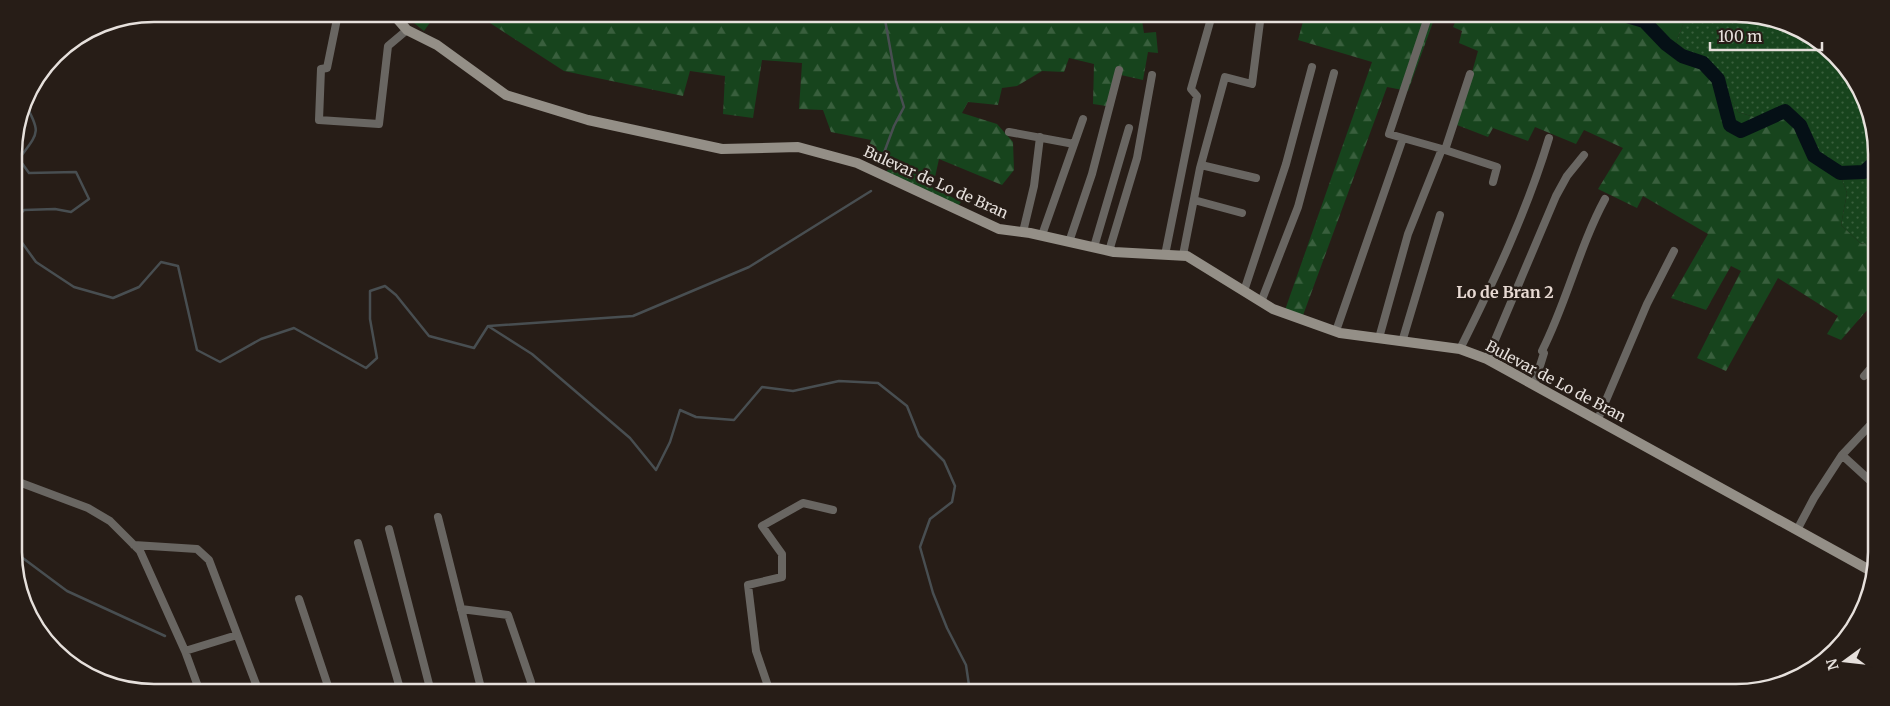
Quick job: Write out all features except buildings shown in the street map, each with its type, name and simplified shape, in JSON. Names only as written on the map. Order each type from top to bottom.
[{"type":"street","points":[[336,22],[327,68],[321,70],[319,120],[378,124],[388,46],[407,30]]},
{"type":"street","name":"Bulevar de Lo de Bran","points":[[400,22],[407,30],[436,45],[506,95],[588,120],[722,149],[798,147],[857,163],[999,229],[1023,232],[1109,251],[1187,256],[1273,309],[1336,331],[1460,349],[1488,359],[1866,568]]},
{"type":"street","points":[[1164,254],[1197,96],[1191,89],[1210,22]]},
{"type":"street","points":[[1183,256],[1201,165],[1224,77],[1252,84],[1261,22]]},
{"type":"street","points":[[1426,22],[1389,134],[1497,168],[1492,182]]},
{"type":"street","points":[[1244,291],[1286,164],[1312,67]]},
{"type":"street","points":[[1069,242],[1092,174],[1119,70]]},
{"type":"street","points":[[1261,302],[1298,207],[1334,73]]},
{"type":"street","points":[[1379,338],[1408,234],[1444,150],[1470,74]]},
{"type":"street","points":[[1109,251],[1137,158],[1152,75]]},
{"type":"street","points":[[1042,236],[1083,119]]},
{"type":"street","points":[[1094,247],[1129,128]]},
{"type":"street","points":[[1009,132],[1074,144]]},
{"type":"street","points":[[1023,232],[1034,186],[1040,137]]},
{"type":"street","points":[[1336,331],[1404,138]]},
{"type":"street","points":[[1460,349],[1485,298],[1538,173],[1549,138]]},
{"type":"street","points":[[1488,359],[1556,196],[1567,176],[1584,155]]},
{"type":"street","points":[[1201,165],[1256,178]]},
{"type":"street","points":[[1534,385],[1544,353],[1542,352],[1566,297],[1596,216],[1605,199]]},
{"type":"street","points":[[1194,200],[1242,213]]},
{"type":"street","points":[[1402,342],[1440,215]]},
{"type":"street","points":[[1598,420],[1647,304],[1674,251]]},
{"type":"street","points":[[1864,376],[1868,371]]},
{"type":"street","points":[[1797,530],[1814,498],[1842,455],[1868,427]]},
{"type":"street","points":[[1842,455],[1868,479]]},
{"type":"street","points":[[22,483],[88,508],[110,521],[134,544],[140,551],[185,651],[197,684]]},
{"type":"street","points":[[767,684],[756,651],[748,585],[782,576],[782,554],[762,526],[803,503],[833,510]]},
{"type":"street","points":[[438,516],[480,684]]},
{"type":"street","points":[[389,529],[429,684]]},
{"type":"street","points":[[358,543],[399,684]]},
{"type":"street","points":[[134,544],[197,549],[209,560],[256,684]]},
{"type":"street","points":[[299,599],[327,684]]},
{"type":"street","points":[[461,609],[508,615],[531,684]]},
{"type":"street","points":[[185,651],[238,635]]},
{"type":"green space","points":[[413,22],[430,22],[424,31]]},
{"type":"green space","points":[[1142,22],[1144,33],[1156,32],[1158,53],[1148,52],[1143,80],[1121,75],[1113,107],[1093,104],[1094,64],[1069,58],[1064,72],[1042,71],[1017,86],[1002,88],[998,105],[968,102],[962,113],[997,124],[1013,142],[1014,170],[1002,185],[939,159],[933,186],[890,164],[866,156],[871,140],[831,132],[823,110],[799,109],[802,63],[762,60],[753,118],[723,114],[725,76],[690,71],[683,96],[564,71],[490,23]]},
{"type":"green space","points":[[1303,22],[1433,22],[1408,91],[1387,87],[1302,318],[1285,310],[1372,62],[1298,40]]},
{"type":"green space","points":[[1455,22],[1684,22],[1676,43],[1722,77],[1738,112],[1754,117],[1791,110],[1816,149],[1836,164],[1847,193],[1841,225],[1861,244],[1868,242],[1868,309],[1841,340],[1827,334],[1838,316],[1778,278],[1726,371],[1697,358],[1741,271],[1731,266],[1706,310],[1671,298],[1708,234],[1643,196],[1637,208],[1598,189],[1623,148],[1584,130],[1576,144],[1535,127],[1528,141],[1493,128],[1488,137],[1457,125],[1478,51],[1459,43],[1462,31],[1453,27]]},
{"type":"green space","points":[[1684,22],[1735,22],[1761,25],[1794,36],[1829,61],[1850,89],[1863,120],[1868,155],[1868,242],[1861,244],[1841,225],[1847,193],[1836,164],[1816,149],[1791,111],[1754,117],[1738,112],[1721,77],[1676,43]]},
{"type":"green space","points":[[890,164],[961,202],[954,212],[884,179]]},
{"type":"waterway","points":[[882,158],[894,126],[904,107],[896,81],[885,22]]},
{"type":"waterway","points":[[1645,22],[1666,44],[1682,56],[1703,63],[1718,79],[1730,125],[1741,131],[1785,111],[1800,125],[1814,156],[1840,173],[1864,172],[1868,168]]},
{"type":"waterway","points":[[23,154],[36,133],[36,127],[30,113]]},
{"type":"waterway","points":[[23,165],[29,173],[76,172],[89,199],[71,212],[55,209],[23,211]]},
{"type":"waterway","points":[[489,326],[633,316],[749,267],[871,191]]},
{"type":"waterway","points":[[23,244],[36,262],[74,287],[113,298],[139,287],[161,262],[178,266],[197,350],[220,362],[261,339],[294,328],[366,368],[377,358],[370,319],[370,291],[385,286],[396,295],[429,336],[474,348],[488,326],[532,354],[630,438],[656,470],[670,442],[680,410],[696,417],[734,420],[762,387],[793,391],[839,381],[878,383],[907,406],[919,436],[944,461],[955,486],[952,502],[930,519],[920,547],[933,593],[947,628],[966,665],[969,683]]},
{"type":"waterway","points":[[23,558],[67,591],[165,636]]},
{"type":"district","name":"Lo de Bran 2","points":[[1505,292]]}]
